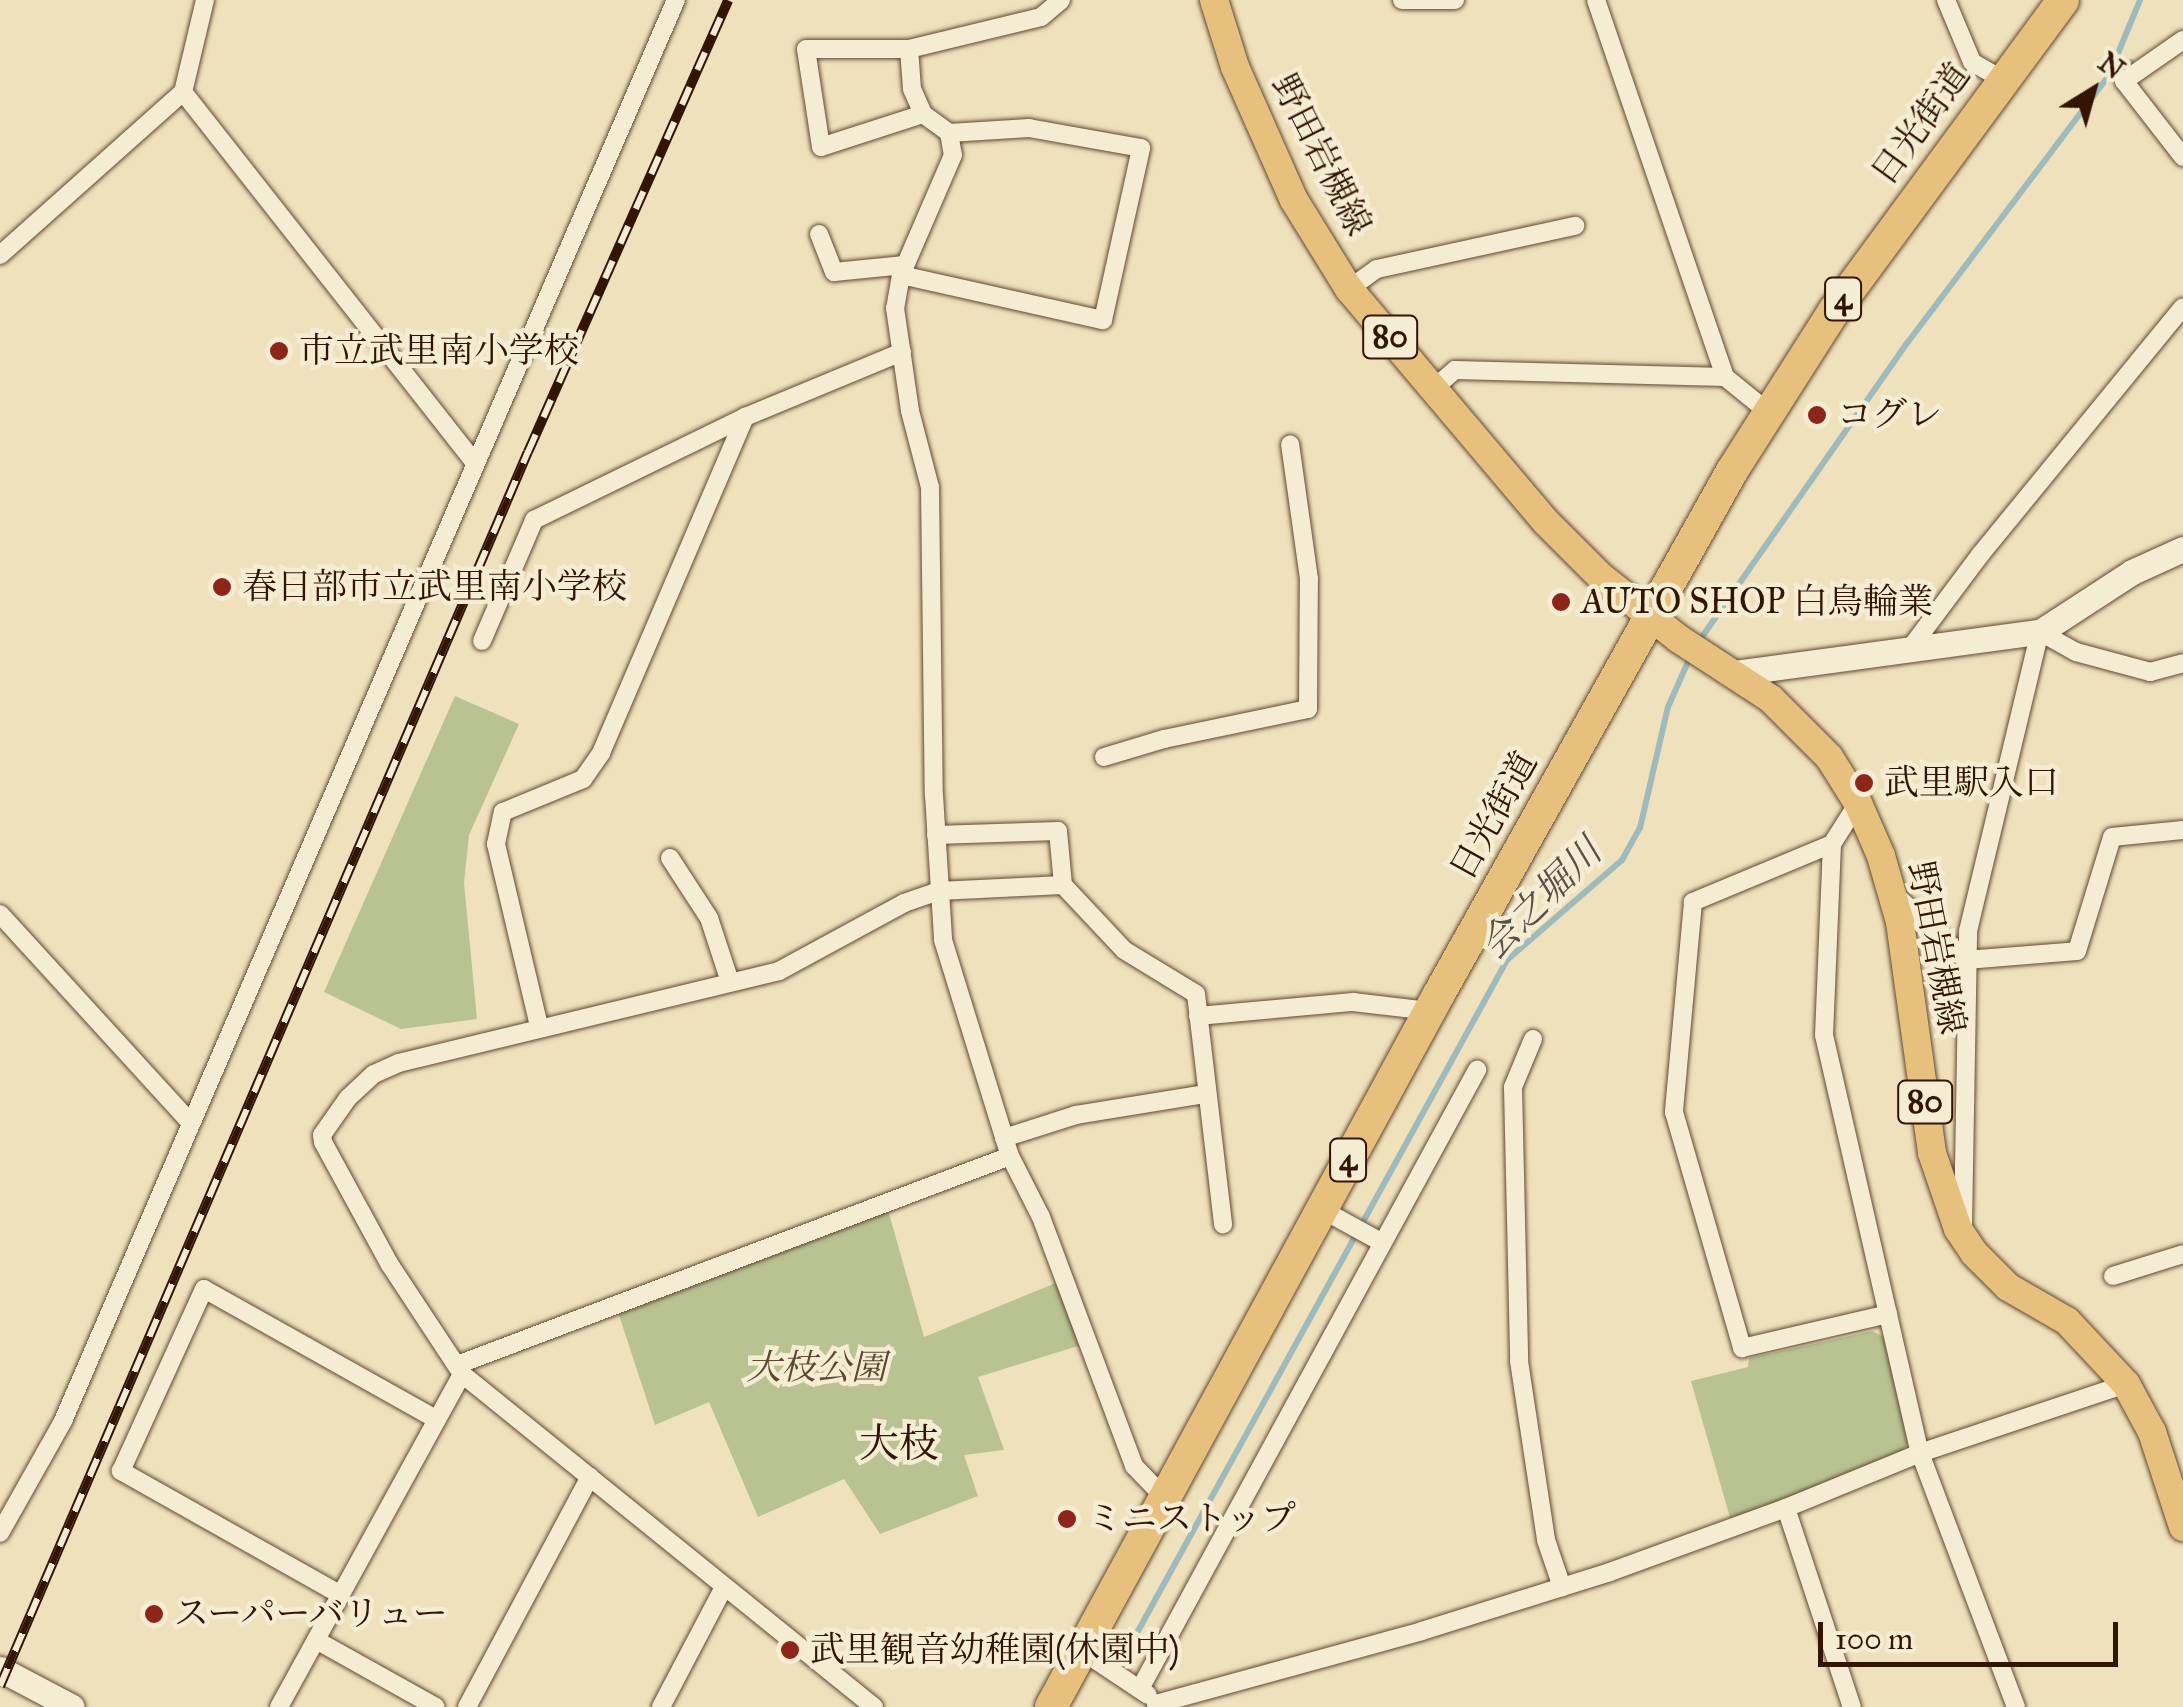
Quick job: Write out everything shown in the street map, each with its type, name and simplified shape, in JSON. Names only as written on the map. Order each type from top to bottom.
[{"type":"highway","name":"日光街道","points":[[1051,1707],[1092,1657],[1165,1498],[1332,1215],[1430,1011],[1768,411],[1834,311],[2064,0]]},
{"type":"main road","name":"野田岩槻線","points":[[1214,0],[1235,67],[1294,200],[1349,289],[1546,522],[1600,576],[1685,643],[1735,673],[1804,729],[1829,757],[1858,803],[1892,892],[1900,922],[1932,1153],[1962,1236],[2008,1287],[2067,1321],[2126,1384],[2152,1432],[2183,1527]]},
{"type":"street","points":[[0,254],[182,92],[206,0]]},
{"type":"street","points":[[0,1533],[63,1421],[676,0]]},
{"type":"street","points":[[924,114],[822,146],[806,49],[909,49],[1041,18],[1060,0]]},
{"type":"street","points":[[1402,0],[1455,0]]},
{"type":"street","points":[[1596,0],[1725,377],[1768,411]]},
{"type":"street","points":[[1946,0],[1972,62],[2002,80]]},
{"type":"street","points":[[2183,40],[2124,81],[2183,157]]},
{"type":"street","points":[[909,49],[912,89],[924,114],[949,133],[954,155],[903,270],[895,308],[910,411],[930,487],[938,891],[955,991],[1007,1147],[1041,1218],[1134,1466],[1165,1498]]},
{"type":"street","points":[[182,92],[476,463]]},
{"type":"street","points":[[820,234],[834,272],[903,270],[1103,320],[1141,148],[1029,128],[949,133]]},
{"type":"street","points":[[1349,289],[1377,268],[1575,226]]},
{"type":"street","points":[[1912,646],[1980,555],[2183,307]]},
{"type":"street","points":[[482,641],[534,520],[745,417],[902,352]]},
{"type":"street","points":[[1433,390],[1455,370],[1725,377]]},
{"type":"street","points":[[540,1026],[496,844],[503,812],[583,778],[601,752],[745,417]]},
{"type":"street","points":[[1104,758],[1164,738],[1308,709],[1308,579],[1290,444]]},
{"type":"street","points":[[1735,673],[1912,646],[2040,632],[2132,572],[2183,549]]},
{"type":"street","points":[[2040,632],[2076,652],[2150,672],[2183,662]]},
{"type":"street","points":[[1962,1236],[1968,931],[2040,632]]},
{"type":"street","points":[[1858,803],[1832,844],[1824,1035],[1920,1453],[2016,1707]]},
{"type":"street","points":[[1892,892],[1966,960],[2077,951],[2112,837],[2155,836],[2183,830]]},
{"type":"street","points":[[936,835],[1058,831],[1062,885],[1124,950],[1196,994],[1223,1224]]},
{"type":"street","points":[[1832,844],[1693,902],[1674,1112],[1742,1348],[1888,1314]]},
{"type":"street","points":[[670,858],[709,918],[730,982]]},
{"type":"street","points":[[874,1707],[460,1370],[390,1264],[322,1135],[348,1098],[374,1074],[399,1063],[778,971],[904,903],[938,891],[1062,885]]},
{"type":"street","points":[[0,914],[190,1122]]},
{"type":"street","points":[[1198,1016],[1353,1002],[1430,1011]]},
{"type":"street","points":[[1533,1038],[1513,1087],[1519,1360],[1546,1540],[1562,1587]]},
{"type":"street","points":[[1138,1685],[1378,1240],[1477,1070]]},
{"type":"street","points":[[280,1707],[437,1420],[460,1370],[1007,1147],[1076,1115],[1206,1094]]},
{"type":"street","points":[[1332,1215],[1378,1240]]},
{"type":"street","points":[[2113,1276],[2183,1254]]},
{"type":"street","points":[[340,1596],[121,1471],[204,1289],[437,1420]]},
{"type":"street","points":[[1092,1657],[1138,1685],[1157,1706],[1562,1587],[1786,1508],[1920,1453],[2126,1384]]},
{"type":"street","points":[[0,1509],[38,1469]]},
{"type":"street","points":[[467,1707],[590,1478]]},
{"type":"street","points":[[1786,1508],[1852,1707]]},
{"type":"street","points":[[661,1707],[724,1587]]},
{"type":"street","points":[[316,1640],[436,1707]]},
{"type":"street","points":[[0,1669],[72,1707]]},
{"type":"green space","points":[[455,696],[519,724],[469,835],[464,883],[477,1019],[401,1029],[324,992]]},
{"type":"green space","name":"大枝公園","points":[[888,1210],[924,1337],[1058,1282],[1081,1345],[978,1377],[1004,1450],[964,1455],[978,1496],[880,1534],[844,1479],[758,1517],[709,1402],[655,1425],[618,1312]]},
{"type":"green space","points":[[1872,1331],[1884,1337],[1909,1440],[1902,1452],[1731,1521],[1691,1381],[1748,1367],[1749,1358]]},
{"type":"waterway","name":"会之堀川","points":[[1697,644],[1908,342],[2109,75],[2140,0]]},
{"type":"waterway","points":[[2110,74],[2131,62]]},
{"type":"waterway","name":"会之堀川","points":[[1116,1671],[1507,960],[1622,860],[1640,828],[1668,707],[1691,655]]},
{"type":"railway","points":[[0,1686],[528,452],[728,0]]},
{"type":"place","name":"市立武里南小学校","points":[[279,351]]},
{"type":"place","name":"コグレ","points":[[1817,415]]},
{"type":"place","name":"春日部市立武里南小学校","points":[[222,587]]},
{"type":"place","name":"AUTO SHOP 白鳥輪業","points":[[1561,602]]},
{"type":"place","name":"武里駅入口","points":[[1864,783]]},
{"type":"place","name":"ミニストップ","points":[[1067,1519]]},
{"type":"place","name":"スーパーバリュー","points":[[154,1614]]},
{"type":"place","name":"武里観音幼稚園(休園中)","points":[[790,1650]]},
{"type":"district","name":"大枝","points":[[899,1444]]}]
